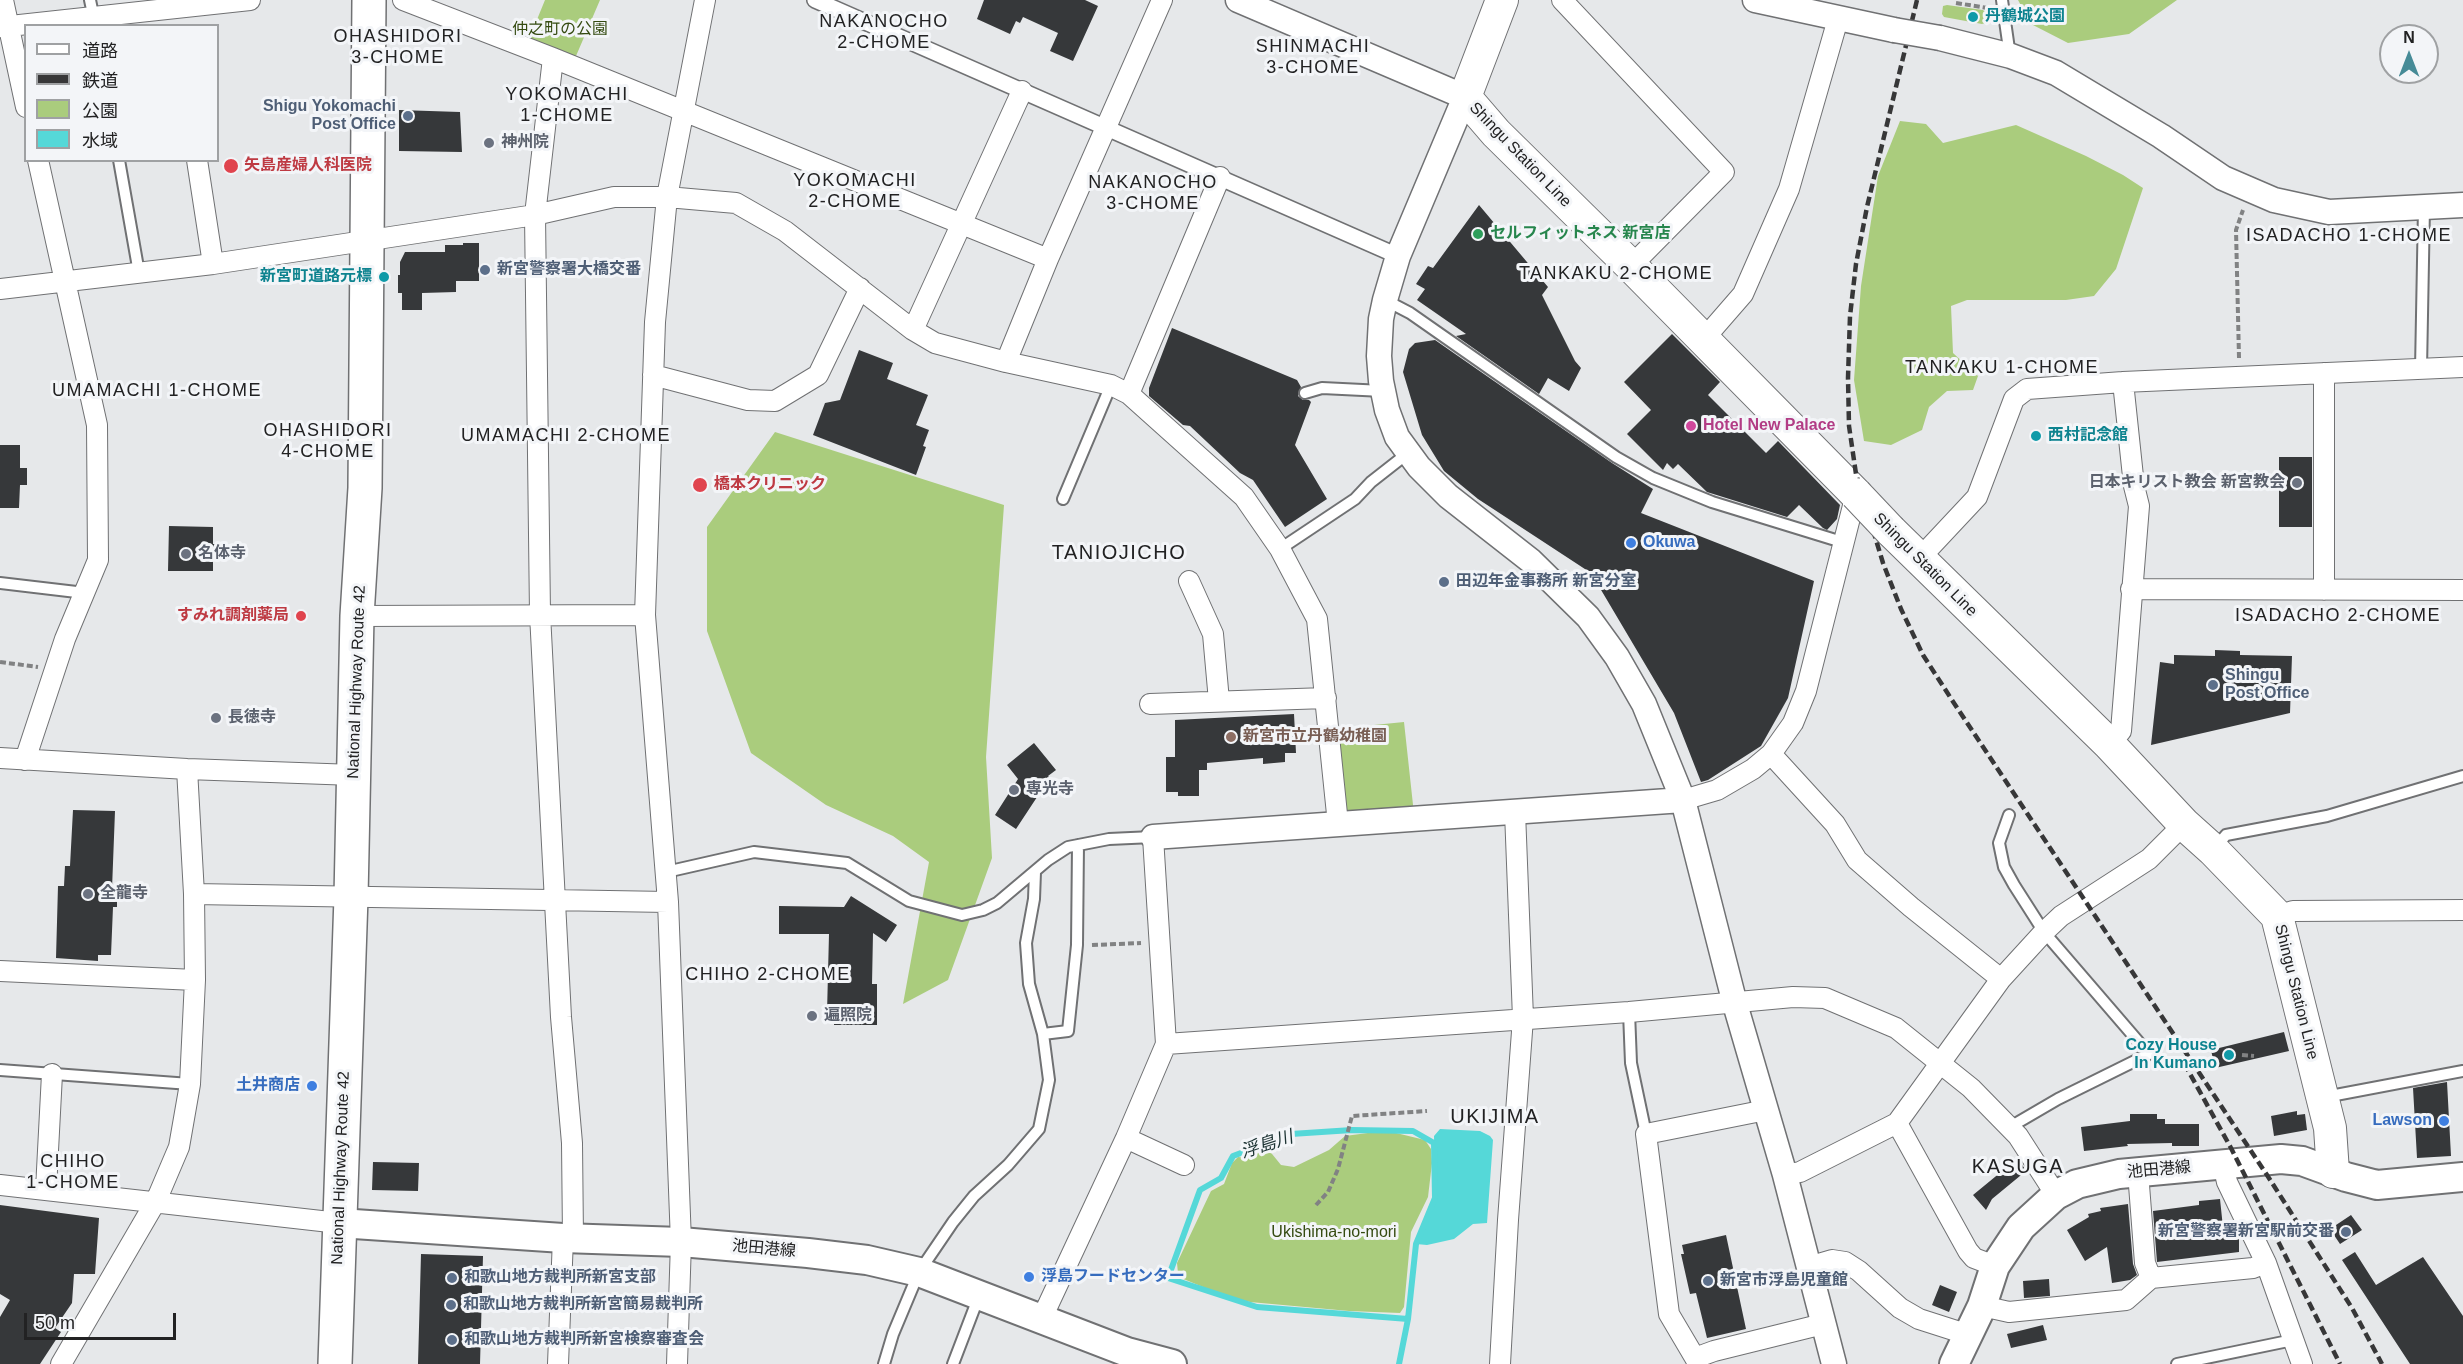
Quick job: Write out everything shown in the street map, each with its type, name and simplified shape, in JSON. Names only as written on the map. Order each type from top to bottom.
[{"type":"highway","name":"National Highway Route 42","points":[[335,1364],[351,897],[357,616],[364,488],[369,0]]},
{"type":"main road","name":"Shingu Station Line","points":[[1502,0],[1465,97],[1496,134],[1631,266],[1918,560],[2109,744],[2184,824],[2213,850],[2277,916],[2330,1128],[2333,1172]]},
{"type":"main road","name":"池田港線","points":[[1954,1364],[1982,1306],[1995,1266],[2021,1227],[2056,1195],[2089,1180],[2223,1164],[2294,1160],[2377,1185],[2463,1177]]},
{"type":"main road","name":"池田港線","points":[[339,1223],[568,1238],[681,1242],[867,1260],[920,1272],[1127,1352],[1172,1364]]},
{"type":"street","points":[[3,0],[4,27],[24,100]]},
{"type":"street","points":[[25,24],[93,14],[173,11],[250,0]]},
{"type":"street","points":[[403,0],[553,58],[1048,259]]},
{"type":"street","points":[[678,1364],[681,1242],[668,902],[645,615],[655,322],[667,197],[705,0]]},
{"type":"street","points":[[816,0],[1398,256]]},
{"type":"street","points":[[1006,362],[1048,259],[1162,0]]},
{"type":"street","points":[[1238,0],[1465,97],[1398,256],[1385,300],[1381,319],[1379,356],[1383,391],[1397,437],[1408,453],[1448,496],[1531,561],[1588,618],[1617,657],[1644,704],[1683,800],[1735,1004],[1785,1175],[1834,1364]]},
{"type":"street","points":[[1562,0],[1724,172],[1631,266]]},
{"type":"street","points":[[1755,0],[1838,19],[1940,38],[2011,56],[2056,73],[2161,136],[2223,178],[2274,200],[2329,212],[2463,205]]},
{"type":"street","points":[[1703,340],[1743,294],[1789,189],[1838,19]]},
{"type":"street","points":[[4,27],[24,24]]},
{"type":"street","points":[[553,58],[535,215],[540,615],[561,1017],[572,1143],[568,1238],[558,1364]]},
{"type":"street","points":[[913,330],[1022,91]]},
{"type":"street","points":[[25,760],[54,669],[98,560],[97,425],[38,162]]},
{"type":"street","points":[[197,162],[213,264]]},
{"type":"street","points":[[1129,394],[1220,177]]},
{"type":"street","points":[[0,289],[213,264],[367,241],[535,215],[614,197],[667,197],[736,203],[785,231],[913,330],[934,343],[1006,362],[1111,385],[1129,394],[1244,497],[1280,549],[1317,619],[1338,824]]},
{"type":"street","points":[[653,375],[748,400],[775,401],[818,375],[860,288]]},
{"type":"street","points":[[1918,560],[1977,497],[2014,399],[2027,389],[2123,382],[2463,367]]},
{"type":"street","points":[[2324,373],[2324,590]]},
{"type":"street","points":[[2109,744],[2121,731],[2139,506],[2134,486],[2123,382]]},
{"type":"street","points":[[1041,1320],[1126,1138],[1166,1044],[1153,837],[1683,800],[1717,790],[1753,769],[1771,754],[1793,723],[1806,691],[1856,494]]},
{"type":"street","points":[[1188,581],[1213,634],[1219,701]]},
{"type":"street","points":[[2131,589],[2463,590]]},
{"type":"street","points":[[357,616],[645,615]]},
{"type":"street","points":[[1150,704],[1326,698]]},
{"type":"street","points":[[1771,754],[1835,824],[1857,860],[1911,907],[2001,979]]},
{"type":"street","points":[[0,758],[187,769],[354,775]]},
{"type":"street","points":[[61,1364],[156,1201],[178,1147],[190,1084],[195,980],[194,894],[187,769]]},
{"type":"street","points":[[1500,1364],[1523,1018],[1515,812]]},
{"type":"street","points":[[1785,1175],[1800,1172],[1897,1123],[2001,979],[2044,933],[2061,916],[2149,858],[2184,824]]},
{"type":"street","points":[[194,894],[668,902]]},
{"type":"street","points":[[2277,916],[2293,911],[2463,910]]},
{"type":"street","points":[[0,971],[195,980]]},
{"type":"street","points":[[1166,1044],[1629,1012],[1793,997],[1825,998],[1896,1028],[1971,1088],[2010,1127],[2056,1195]]},
{"type":"street","points":[[46,1189],[52,1074]]},
{"type":"street","points":[[1766,1110],[1646,1134],[1669,1314],[1697,1361],[1714,1351],[1823,1324]]},
{"type":"street","points":[[1897,1123],[1968,1251],[1974,1258],[1995,1266]]},
{"type":"street","points":[[1126,1138],[1184,1166]]},
{"type":"street","points":[[2223,1164],[2227,1182],[2266,1263],[2302,1364]]},
{"type":"street","points":[[2138,1173],[2145,1263],[2151,1278]]},
{"type":"street","points":[[0,1185],[339,1223]]},
{"type":"street","points":[[1808,1267],[1832,1260],[1845,1262],[1859,1271],[1899,1308],[1919,1319],[1969,1335]]},
{"type":"street","points":[[1982,1306],[2009,1312],[2126,1300],[2151,1278],[2253,1268],[2266,1263]]},
{"type":"lane","points":[[1998,3],[2011,56]]},
{"type":"lane","points":[[119,162],[139,273]]},
{"type":"lane","points":[[2421,369],[2424,207]]},
{"type":"lane","points":[[1385,300],[1410,313],[1616,457],[1653,478],[1712,502],[1842,542]]},
{"type":"lane","points":[[1064,499],[1111,385]]},
{"type":"lane","points":[[1305,393],[1322,387],[1383,391]]},
{"type":"lane","points":[[1280,549],[1355,499],[1371,482],[1408,453]]},
{"type":"lane","points":[[0,583],[85,593]]},
{"type":"lane","points":[[2213,850],[2226,835],[2327,816],[2463,776]]},
{"type":"lane","points":[[2009,815],[1998,843],[2004,867],[2044,933],[2149,1054],[2058,1099],[2010,1127]]},
{"type":"lane","points":[[666,872],[754,852],[847,862],[909,901],[962,915],[983,910],[997,903],[1048,860],[1068,847],[1109,839],[1153,837]]},
{"type":"lane","points":[[1043,1034],[1068,1031],[1077,945],[1078,845]]},
{"type":"lane","points":[[885,1364],[893,1334],[920,1272],[953,1222],[974,1196],[1008,1165],[1039,1129],[1049,1080],[1043,1034],[1029,984],[1026,943],[1034,899],[1035,872]]},
{"type":"lane","points":[[1629,1012],[1631,1063],[1646,1134]]},
{"type":"lane","points":[[0,1070],[190,1084]]},
{"type":"lane","points":[[2322,1098],[2463,1071]]},
{"type":"lane","points":[[953,1364],[979,1295]]},
{"type":"lane","points":[[2177,1364],[2293,1340]]},
{"type":"path","points":[[1974,6],[1975,0]]},
{"type":"path","points":[[1956,3],[1974,6],[1998,3]]},
{"type":"path","points":[[2236,230],[2240,377]]},
{"type":"path","points":[[0,663],[54,669]]},
{"type":"path","points":[[1077,945],[1160,942]]},
{"type":"path","points":[[2242,1055],[2254,1056]]},
{"type":"path","points":[[1316,1205],[1328,1192],[1338,1169],[1352,1116],[1427,1111]]},
{"type":"green space","name":"仲之町の公園","points":[[545,0],[600,0],[573,63],[527,44]]},
{"type":"green space","points":[[2018,0],[2177,0],[2129,34],[2068,43],[2031,24]]},
{"type":"green space","points":[[1943,6],[1983,10],[1986,13],[1985,23],[1944,17]]},
{"type":"green space","points":[[1900,121],[1926,124],[1943,143],[2016,125],[2086,156],[2143,188],[2116,269],[2094,296],[2066,300],[1967,300],[1951,306],[1953,353],[1978,376],[1973,390],[1947,391],[1929,407],[1922,430],[1891,445],[1864,441],[1854,380],[1861,286],[1878,176]]},
{"type":"green space","points":[[775,432],[1004,505],[986,757],[992,858],[948,980],[903,1004],[929,862],[893,836],[826,805],[751,753],[707,631],[707,527]]},
{"type":"green space","points":[[1404,722],[1414,814],[1342,820],[1334,729]]},
{"type":"green space","name":"Ukishima-no-mori","points":[[1392,1132],[1425,1140],[1431,1149],[1432,1163],[1428,1197],[1411,1232],[1404,1307],[1400,1313],[1250,1302],[1225,1296],[1181,1278],[1177,1263],[1211,1191],[1224,1184],[1232,1163],[1238,1157],[1247,1158],[1268,1149],[1281,1165],[1294,1167],[1329,1150],[1345,1136]]},
{"type":"water","points":[[1440,1129],[1480,1131],[1493,1140],[1487,1223],[1473,1224],[1454,1239],[1427,1245],[1416,1244],[1435,1198],[1434,1136]]},
{"type":"building","points":[[984,0],[1085,0],[1098,6],[1073,61],[1050,51],[1058,33],[1023,17],[1020,23],[1016,21],[1010,34],[977,19]]},
{"type":"building","points":[[399,110],[460,112],[462,152],[399,151]]},
{"type":"building","points":[[1479,205],[1548,287],[1542,295],[1575,361],[1581,368],[1569,391],[1548,378],[1539,394],[1456,336],[1466,334],[1417,300],[1425,289],[1416,284],[1428,266],[1433,268]]},
{"type":"building","points":[[463,243],[479,243],[479,281],[456,281],[456,292],[422,293],[422,310],[402,310],[402,293],[398,293],[398,275],[400,275],[400,262],[405,252],[445,252],[445,245],[463,245]]},
{"type":"building","points":[[1172,328],[1297,380],[1301,387],[1298,396],[1311,402],[1295,445],[1327,499],[1285,527],[1253,480],[1240,473],[1190,426],[1183,425],[1149,396],[1149,388]]},
{"type":"building","points":[[1672,334],[1720,382],[1708,395],[1766,453],[1778,441],[1840,505],[1837,519],[1827,530],[1799,505],[1787,517],[1707,492],[1678,464],[1673,469],[1667,463],[1663,470],[1627,434],[1651,410],[1624,382]]},
{"type":"building","name":"Okuwa","points":[[1435,340],[1653,489],[1641,513],[1814,581],[1788,698],[1761,746],[1708,780],[1701,782],[1674,713],[1591,573],[1478,499],[1444,471],[1422,435],[1403,372],[1409,349],[1415,343]]},
{"type":"building","points":[[859,350],[893,363],[887,379],[928,395],[916,425],[929,430],[923,446],[926,447],[916,475],[813,435],[825,403],[840,400]]},
{"type":"building","points":[[0,445],[20,445],[20,468],[27,468],[27,485],[20,485],[19,508],[0,508]]},
{"type":"building","points":[[2279,457],[2312,457],[2312,527],[2279,527]]},
{"type":"building","points":[[169,526],[213,527],[213,544],[219,544],[219,560],[213,560],[213,571],[168,571]]},
{"type":"building","points":[[2215,650],[2240,651],[2240,655],[2292,656],[2290,713],[2151,745],[2160,662],[2174,664],[2174,655],[2215,656]]},
{"type":"building","points":[[1294,714],[1296,753],[1285,753],[1285,762],[1263,764],[1263,758],[1207,763],[1207,770],[1199,770],[1199,796],[1178,796],[1178,792],[1166,792],[1166,757],[1175,757],[1175,720]]},
{"type":"building","points":[[1034,743],[1056,770],[1048,776],[1052,781],[1043,788],[1016,829],[995,815],[1018,779],[1007,765]]},
{"type":"building","points":[[73,810],[115,811],[112,889],[117,889],[117,907],[113,907],[111,955],[98,955],[98,961],[56,958],[58,886],[64,886],[65,866],[70,866]]},
{"type":"building","points":[[851,896],[897,925],[886,942],[873,933],[872,984],[877,984],[877,1025],[834,1025],[834,1013],[827,1013],[829,934],[779,934],[779,906],[844,907]]},
{"type":"building","points":[[2284,1032],[2289,1051],[2215,1068],[2211,1050]]},
{"type":"building","points":[[2447,1082],[2451,1156],[2417,1158],[2413,1088]]},
{"type":"building","points":[[2297,1111],[2297,1115],[2305,1114],[2307,1130],[2274,1136],[2271,1116]]},
{"type":"building","points":[[2130,1114],[2157,1114],[2157,1119],[2165,1119],[2165,1124],[2199,1124],[2199,1146],[2172,1146],[2172,1143],[2127,1144],[2128,1146],[2084,1151],[2081,1127],[2130,1121]]},
{"type":"building","points":[[2018,1158],[2026,1171],[1992,1199],[1986,1210],[1973,1195]]},
{"type":"building","points":[[373,1162],[419,1163],[418,1191],[372,1190]]},
{"type":"building","points":[[2220,1199],[2224,1237],[2239,1237],[2239,1252],[2157,1262],[2153,1211],[2199,1205],[2199,1201]]},
{"type":"building","points":[[2128,1204],[2133,1264],[2137,1275],[2130,1280],[2112,1283],[2107,1247],[2085,1261],[2067,1230],[2089,1217],[2088,1214],[2101,1211],[2100,1208]]},
{"type":"building","points":[[0,1205],[99,1218],[95,1274],[74,1274],[72,1303],[55,1328],[61,1332],[40,1364],[0,1364],[0,1317],[10,1300],[0,1294]]},
{"type":"building","points":[[2351,1215],[2362,1230],[2340,1244],[2330,1229]]},
{"type":"building","points":[[1726,1235],[1746,1329],[1707,1338],[1696,1293],[1690,1294],[1681,1254],[1684,1254],[1682,1245]]},
{"type":"building","points":[[2355,1252],[2376,1285],[2423,1257],[2463,1316],[2463,1364],[2410,1364],[2342,1260]]},
{"type":"building","points":[[421,1254],[483,1256],[480,1364],[418,1364]]},
{"type":"building","points":[[2049,1279],[2050,1296],[2024,1298],[2023,1281]]},
{"type":"building","points":[[1940,1285],[1957,1292],[1949,1312],[1932,1305]]},
{"type":"building","points":[[2043,1325],[2047,1340],[2011,1348],[2007,1334]]},
{"type":"waterway","name":"浮島川","points":[[1399,1364],[1408,1319],[1416,1244],[1435,1198],[1434,1143],[1413,1131],[1352,1130],[1291,1134],[1233,1156],[1221,1178],[1200,1190],[1168,1278],[1257,1307],[1408,1319]]},
{"type":"railway","points":[[1917,0],[1867,207],[1856,264],[1850,316],[1849,426],[1856,474],[1883,563],[1901,609],[1923,655],[2267,1175],[2352,1308],[2382,1364]]},
{"type":"railway","points":[[2184,1063],[2231,1148],[2340,1364]]},
{"type":"place","name":"丹鶴城公園","points":[[1973,17]]},
{"type":"place","name":"Shigu Yokomachi Post Office","points":[[408,116]]},
{"type":"place","name":"神州院","points":[[489,143]]},
{"type":"place","name":"矢島産婦人科医院","points":[[231,166]]},
{"type":"place","name":"セルフィットネス 新宮店","points":[[1478,234]]},
{"type":"place","name":"新宮警察署大橋交番","points":[[485,270]]},
{"type":"place","name":"新宮町道路元標","points":[[384,277]]},
{"type":"place","name":"Hotel New Palace","points":[[1691,426]]},
{"type":"place","name":"西村記念館","points":[[2036,436]]},
{"type":"place","name":"日本キリスト教会 新宮教会","points":[[2297,483]]},
{"type":"place","name":"橋本クリニック","points":[[700,485]]},
{"type":"place","name":"Okuwa","points":[[1631,543]]},
{"type":"place","name":"名体寺","points":[[186,554]]},
{"type":"place","name":"田辺年金事務所 新宮分室","points":[[1444,582]]},
{"type":"place","name":"すみれ調剤薬局","points":[[301,616]]},
{"type":"place","name":"Shingu Post Office","points":[[2213,685]]},
{"type":"place","name":"長徳寺","points":[[216,718]]},
{"type":"place","name":"新宮市立丹鶴幼稚園","points":[[1231,737]]},
{"type":"place","name":"専光寺","points":[[1014,790]]},
{"type":"place","name":"全龍寺","points":[[88,894]]},
{"type":"place","name":"遍照院","points":[[812,1016]]},
{"type":"place","name":"Cozy House In Kumano","points":[[2229,1055]]},
{"type":"place","name":"土井商店","points":[[312,1086]]},
{"type":"place","name":"Lawson","points":[[2444,1121]]},
{"type":"place","name":"新宮警察署新宮駅前交番","points":[[2346,1232]]},
{"type":"place","name":"浮島フードセンター","points":[[1029,1277]]},
{"type":"place","name":"和歌山地方裁判所新宮支部","points":[[452,1278]]},
{"type":"place","name":"新宮市浮島児童館","points":[[1708,1281]]},
{"type":"place","name":"和歌山地方裁判所新宮簡易裁判所","points":[[451,1305]]},
{"type":"place","name":"和歌山地方裁判所新宮検察審査会","points":[[452,1340]]},
{"type":"district","name":"NAKANOCHO 2-CHOME","points":[[884,32]]},
{"type":"district","name":"OHASHIDORI 3-CHOME","points":[[398,47]]},
{"type":"district","name":"SHINMACHI 3-CHOME","points":[[1313,57]]},
{"type":"district","name":"YOKOMACHI 1-CHOME","points":[[567,106]]},
{"type":"district","name":"YOKOMACHI 2-CHOME","points":[[855,192]]},
{"type":"district","name":"NAKANOCHO 3-CHOME","points":[[1153,193]]},
{"type":"district","name":"ISADACHO 1-CHOME","points":[[2349,236]]},
{"type":"district","name":"TANKAKU 2-CHOME","points":[[1616,274]]},
{"type":"district","name":"TANKAKU 1-CHOME","points":[[2002,368]]},
{"type":"district","name":"UMAMACHI 1-CHOME","points":[[157,391]]},
{"type":"district","name":"UMAMACHI 2-CHOME","points":[[566,436]]},
{"type":"district","name":"OHASHIDORI 4-CHOME","points":[[328,441]]},
{"type":"district","name":"TANIOJICHO","points":[[1119,553]]},
{"type":"district","name":"ISADACHO 2-CHOME","points":[[2338,616]]},
{"type":"district","name":"CHIHO 2-CHOME","points":[[768,975]]},
{"type":"district","name":"UKIJIMA","points":[[1495,1117]]},
{"type":"district","name":"KASUGA","points":[[2018,1167]]},
{"type":"district","name":"CHIHO 1-CHOME","points":[[73,1172]]}]
